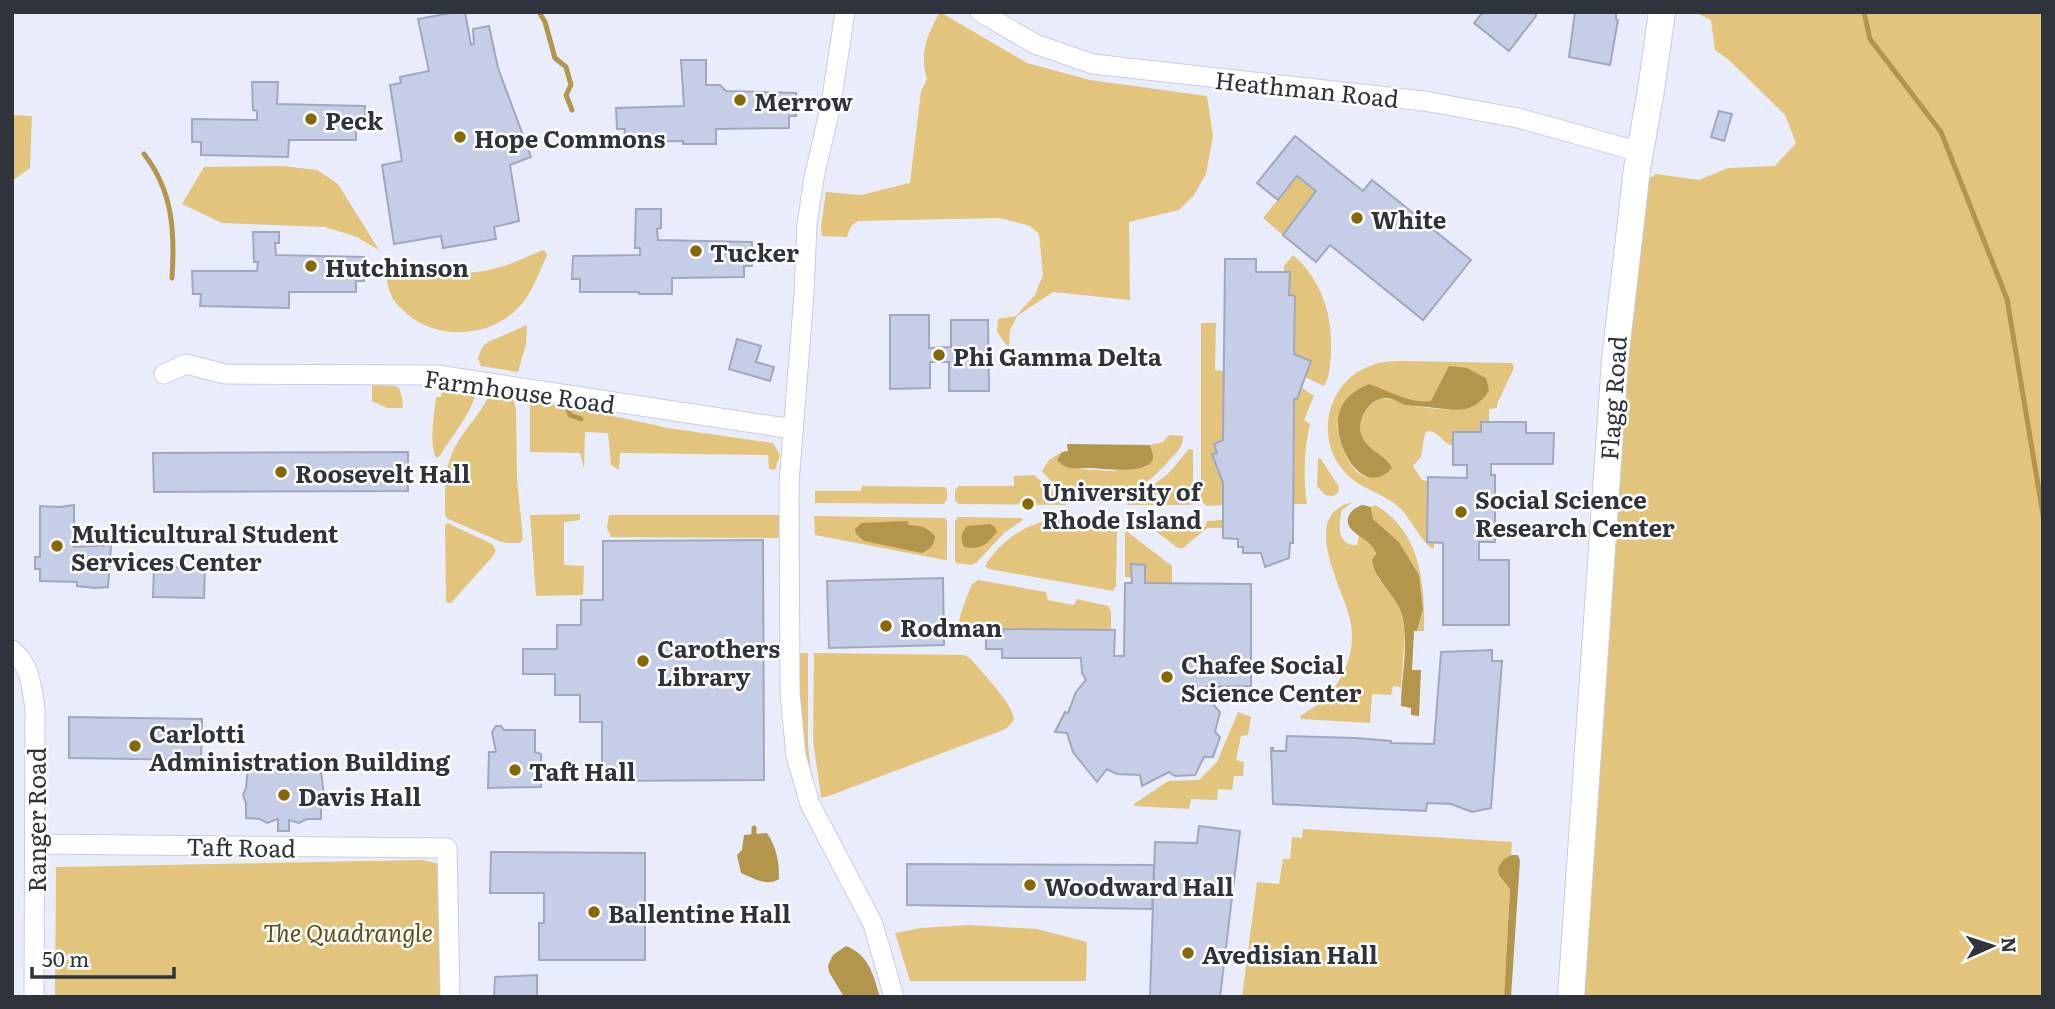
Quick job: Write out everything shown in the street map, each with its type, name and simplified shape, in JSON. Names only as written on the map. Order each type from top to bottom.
[{"type":"street","points":[[845,12],[831,104],[810,201],[788,510],[790,693],[796,756],[810,804],[873,924],[894,997]]},
{"type":"street","name":"Heathman Road","points":[[980,12],[1035,44],[1093,64],[1424,101],[1518,118],[1640,152]]},
{"type":"street","name":"Flagg Road","points":[[1571,997],[1613,376],[1640,152],[1662,12]]},
{"type":"street","name":"Farmhouse Road","points":[[164,374],[186,364],[225,374],[437,375],[793,429]]},
{"type":"street","name":"Ranger Road","points":[[12,650],[19,656],[30,676],[36,709],[34,997]]},
{"type":"street","name":"Taft Road","points":[[35,844],[447,848],[450,997]]},
{"type":"shaded area","name":"University of Rhode Island","points":[[12,12],[2043,12],[2043,997],[12,997]]},
{"type":"shaded area","points":[[1449,366],[1467,368],[1486,378],[1489,390],[1483,398],[1470,408],[1455,410],[1406,405],[1389,398],[1375,401],[1363,415],[1361,433],[1367,444],[1392,468],[1380,477],[1368,477],[1358,471],[1342,446],[1339,430],[1339,416],[1348,397],[1369,384],[1407,399],[1431,401]]},
{"type":"shaded area","points":[[1067,444],[1150,445],[1153,459],[1148,465],[1132,469],[1071,468],[1057,460],[1062,452],[1068,451]]},
{"type":"shaded area","points":[[1363,505],[1371,507],[1373,519],[1399,542],[1419,575],[1423,609],[1417,631],[1414,631],[1412,670],[1421,670],[1419,716],[1411,715],[1411,708],[1401,706],[1405,635],[1401,612],[1374,567],[1374,550],[1349,526],[1349,515]]},
{"type":"shaded area","points":[[907,521],[909,525],[924,528],[935,536],[933,545],[922,553],[864,541],[856,534],[855,529],[861,523]]},
{"type":"shaded area","points":[[990,524],[997,532],[986,543],[975,548],[964,547],[962,536],[967,526]]},
{"type":"shaded area","points":[[767,833],[775,850],[779,872],[779,879],[770,882],[741,873],[737,855],[742,850],[744,835]]},
{"type":"shaded area","points":[[1518,855],[1520,860],[1511,997],[1504,997],[1510,889],[1499,875],[1498,868],[1504,859]]},
{"type":"shaded area","points":[[846,946],[865,960],[880,997],[844,997],[829,972],[828,965],[833,955]]},
{"type":"green space","points":[[940,12],[1027,63],[1090,80],[1207,96],[1213,136],[1206,174],[1194,195],[1179,210],[1129,222],[1130,300],[1053,292],[1017,316],[1010,330],[1009,348],[997,332],[998,319],[1016,316],[1035,295],[1043,275],[1039,234],[1030,226],[1000,218],[858,221],[851,226],[847,237],[822,236],[826,192],[861,195],[910,183],[921,91],[927,79],[924,52],[928,36]]},
{"type":"green space","points":[[1694,12],[2043,12],[2043,997],[1566,997],[1629,193],[1656,174],[1699,180],[1728,168],[1775,166],[1796,143],[1785,115],[1729,60],[1715,50],[1711,20]]},
{"type":"green space","points":[[12,115],[32,116],[30,168],[12,181]]},
{"type":"green space","points":[[283,166],[317,170],[338,184],[379,250],[357,237],[325,227],[222,223],[182,204],[204,167]]},
{"type":"green space","points":[[1297,176],[1316,191],[1283,235],[1263,218]]},
{"type":"green space","points":[[543,250],[547,255],[524,302],[494,325],[464,332],[433,328],[406,313],[390,293],[383,260],[383,257],[426,271],[469,273],[503,266]]},
{"type":"green space","points":[[1293,255],[1318,287],[1328,313],[1331,354],[1329,375],[1324,386],[1305,377],[1311,361],[1294,354],[1295,296],[1289,295],[1290,272],[1284,272],[1284,266]]},
{"type":"green space","points":[[1201,323],[1216,323],[1215,370],[1224,371],[1223,440],[1214,444],[1217,453],[1212,455],[1223,483],[1223,505],[1207,506],[1201,501]]},
{"type":"green space","points":[[527,325],[526,344],[518,372],[481,366],[478,358],[483,346]]},
{"type":"green space","points":[[1402,361],[1512,363],[1514,368],[1497,408],[1489,409],[1489,422],[1482,422],[1481,432],[1454,432],[1454,446],[1432,432],[1425,433],[1421,457],[1413,466],[1422,480],[1427,481],[1427,542],[1434,543],[1434,549],[1430,547],[1400,508],[1348,476],[1334,456],[1329,441],[1330,411],[1344,384],[1356,373],[1370,366]],"holes":[[[1369,384],[1420,402],[1431,401],[1452,410],[1410,405],[1394,400],[1377,400],[1362,416],[1361,432],[1371,448],[1392,468],[1377,477],[1360,474],[1348,460],[1337,424]]]},
{"type":"green space","points":[[372,385],[399,388],[403,408],[387,408],[372,401]]},
{"type":"green space","points":[[1301,387],[1314,396],[1304,420],[1310,424],[1305,464],[1307,504],[1293,504],[1294,399],[1297,399]]},
{"type":"green space","points":[[442,389],[476,393],[465,418],[436,458],[432,436],[433,420],[436,397],[441,397]]},
{"type":"green space","points":[[489,395],[513,398],[516,409],[517,479],[523,539],[520,543],[499,541],[446,518],[446,479],[451,455]]},
{"type":"green space","points":[[530,402],[572,407],[668,428],[773,443],[780,455],[775,470],[769,469],[768,455],[620,453],[619,470],[611,465],[608,433],[585,432],[584,469],[580,453],[530,452]]},
{"type":"green space","points":[[1169,435],[1183,436],[1178,451],[1153,477],[1122,496],[1089,500],[1073,496],[1057,486],[1042,471],[1049,460],[1062,452],[1058,460],[1080,469],[1111,471],[1146,467],[1153,456],[1150,445],[1163,442]]},
{"type":"green space","points":[[1189,449],[1193,450],[1193,501],[1190,505],[1127,505],[1167,475]]},
{"type":"green space","points":[[1318,458],[1339,487],[1338,493],[1333,496],[1325,495],[1317,486]]},
{"type":"green space","points":[[1034,475],[1068,503],[959,504],[955,501],[955,490],[959,486],[1014,486],[1014,476]]},
{"type":"green space","points":[[862,486],[945,487],[947,500],[943,504],[815,503],[815,491],[861,491]]},
{"type":"green space","points":[[1353,502],[1342,510],[1340,534],[1350,544],[1357,545],[1359,535],[1374,546],[1378,578],[1395,598],[1401,612],[1405,633],[1401,687],[1393,686],[1391,695],[1372,694],[1370,723],[1301,719],[1300,716],[1333,690],[1350,653],[1351,624],[1334,574],[1326,538],[1328,522],[1336,510]]},
{"type":"green space","points":[[1375,505],[1402,529],[1411,544],[1421,577],[1423,595],[1424,631],[1417,631],[1423,609],[1419,575],[1399,542],[1373,519],[1371,507]]},
{"type":"green space","points":[[580,514],[580,520],[564,522],[564,565],[584,566],[583,595],[536,596],[530,515]]},
{"type":"green space","points":[[609,515],[780,515],[782,522],[778,538],[611,537],[607,528]]},
{"type":"green space","points":[[814,516],[945,518],[947,559],[815,535]]},
{"type":"green space","points":[[958,517],[1023,520],[1004,533],[971,565],[956,563],[955,560],[955,521]]},
{"type":"green space","points":[[1062,518],[1100,518],[1117,529],[1116,586],[1113,591],[989,569],[985,566],[1008,539],[1028,527]]},
{"type":"green space","points":[[1136,519],[1167,520],[1168,526],[1205,527],[1207,521],[1223,520],[1223,528],[1207,528],[1183,548],[1178,548],[1146,524],[1141,530],[1134,524]]},
{"type":"green space","points":[[447,523],[492,544],[496,550],[451,603],[446,601]]},
{"type":"green space","points":[[1125,530],[1172,566],[1172,584],[1145,583],[1145,565],[1132,564],[1132,578],[1125,577]]},
{"type":"green space","points":[[978,580],[1046,592],[1048,600],[1074,605],[1077,599],[1108,606],[1111,611],[1111,629],[1003,629],[1002,639],[963,638],[959,626],[962,611],[972,584]]},
{"type":"green space","points":[[808,653],[808,744],[811,775],[800,716],[798,656]]},
{"type":"green space","points":[[814,653],[964,655],[971,659],[1003,697],[1014,720],[1006,729],[821,797],[813,740]]},
{"type":"green space","points":[[1238,712],[1251,717],[1248,735],[1241,736],[1236,760],[1244,762],[1243,776],[1234,776],[1232,790],[1218,789],[1217,800],[1191,799],[1189,809],[1134,806],[1168,781],[1199,780],[1217,762]]},
{"type":"green space","points":[[1303,829],[1512,842],[1511,855],[1504,859],[1510,889],[1504,997],[1242,997],[1257,882],[1279,884],[1283,859],[1290,859],[1292,837],[1302,838]]},
{"type":"green space","name":"The Quadrangle","points":[[422,860],[436,863],[441,871],[442,997],[55,997],[56,867]]},
{"type":"green space","points":[[969,925],[1037,929],[1087,942],[1086,981],[910,981],[895,933],[921,928]]},
{"type":"building","name":"Hope Commons","points":[[465,12],[471,45],[474,44],[473,29],[489,26],[498,68],[531,157],[510,165],[519,221],[494,227],[496,239],[443,248],[441,236],[394,244],[382,165],[402,161],[390,85],[401,83],[400,77],[429,71],[418,19]]},
{"type":"building","points":[[1483,12],[1535,12],[1536,16],[1509,51],[1474,23]]},
{"type":"building","points":[[1575,12],[1616,12],[1618,20],[1610,65],[1569,57]]},
{"type":"building","name":"Merrow","points":[[681,60],[706,60],[706,85],[720,85],[726,91],[796,93],[796,116],[789,116],[789,128],[716,129],[716,144],[683,144],[683,141],[624,142],[625,129],[617,129],[616,108],[684,106]]},
{"type":"building","name":"Peck","points":[[252,82],[278,82],[277,104],[365,106],[365,129],[356,129],[356,140],[289,140],[288,157],[201,155],[201,142],[192,142],[192,119],[257,120],[257,111],[253,110]]},
{"type":"building","points":[[1719,111],[1732,114],[1724,141],[1711,137]]},
{"type":"building","name":"White","points":[[1295,136],[1363,191],[1372,180],[1471,260],[1423,320],[1330,245],[1316,262],[1283,235],[1316,191],[1297,176],[1278,200],[1257,183]]},
{"type":"building","name":"Tucker","points":[[636,209],[661,209],[658,240],[752,242],[752,266],[744,266],[744,277],[672,278],[672,294],[580,292],[580,279],[572,279],[573,256],[640,255],[640,248],[635,248]]},
{"type":"building","name":"Hutchinson","points":[[253,232],[279,232],[279,243],[275,243],[276,255],[364,257],[364,281],[356,281],[356,292],[289,292],[289,308],[200,306],[201,294],[193,294],[192,271],[257,271]]},
{"type":"building","points":[[1225,259],[1256,259],[1256,272],[1290,272],[1289,295],[1295,296],[1294,354],[1311,361],[1297,399],[1294,399],[1293,543],[1290,543],[1289,558],[1265,567],[1261,553],[1243,553],[1243,547],[1238,547],[1238,539],[1223,538],[1223,483],[1212,454],[1217,453],[1214,444],[1223,440]]},
{"type":"building","name":"Phi Gamma Delta","points":[[890,315],[929,315],[929,348],[951,347],[951,320],[988,320],[989,391],[949,391],[949,362],[930,362],[930,388],[890,389]]},
{"type":"building","points":[[737,339],[761,346],[756,362],[774,367],[770,381],[729,369]]},
{"type":"building","name":"Social Science Research Center","points":[[1481,422],[1526,422],[1526,433],[1554,433],[1553,464],[1491,464],[1491,475],[1495,475],[1495,542],[1479,542],[1479,560],[1509,560],[1509,625],[1443,625],[1443,543],[1427,542],[1428,477],[1467,478],[1467,465],[1453,465],[1453,432],[1481,432]]},
{"type":"building","name":"Roosevelt Hall","points":[[408,452],[408,491],[154,492],[153,453]]},
{"type":"building","name":"Multicultural Student Services Center","points":[[74,505],[74,547],[111,545],[108,587],[77,586],[77,582],[40,581],[40,569],[35,569],[35,557],[40,557],[40,506]]},
{"type":"building","name":"Carothers Library","points":[[763,540],[764,780],[602,781],[602,722],[580,722],[580,695],[555,695],[555,674],[523,674],[523,649],[557,649],[557,625],[581,625],[581,600],[603,600],[603,541]]},
{"type":"building","name":"Chafee Social Science Center","points":[[1131,564],[1145,565],[1145,583],[1251,584],[1251,686],[1204,687],[1205,697],[1220,712],[1215,732],[1220,737],[1213,757],[1204,757],[1195,775],[1175,776],[1169,772],[1142,786],[1140,775],[1117,774],[1107,769],[1097,782],[1073,752],[1067,733],[1055,732],[1065,712],[1068,713],[1076,692],[1086,680],[1082,673],[1081,658],[1002,658],[1002,649],[986,649],[986,639],[1002,639],[1003,629],[1115,630],[1114,656],[1124,656],[1125,583],[1132,583]]},
{"type":"building","points":[[154,567],[205,568],[204,598],[153,597]]},
{"type":"building","name":"Rodman","points":[[943,578],[944,645],[829,648],[827,581]]},
{"type":"building","points":[[1492,650],[1492,661],[1502,661],[1491,808],[1472,812],[1451,804],[1427,803],[1426,811],[1273,804],[1271,748],[1273,751],[1286,751],[1287,736],[1434,744],[1441,652]]},
{"type":"building","name":"Carlotti Administration Building","points":[[69,717],[202,719],[201,760],[69,758]]},
{"type":"building","name":"Taft Hall","points":[[496,726],[501,726],[504,730],[535,730],[535,752],[541,754],[541,787],[488,788],[489,752],[496,752],[492,732]]},
{"type":"building","name":"Davis Hall","points":[[291,760],[292,766],[299,765],[303,771],[321,771],[324,796],[321,819],[307,819],[299,823],[289,820],[289,831],[278,831],[278,819],[267,823],[260,819],[246,818],[243,795],[248,768],[264,768],[275,765],[276,761]]},
{"type":"building","name":"Avedisian Hall","points":[[1199,826],[1240,831],[1220,997],[1150,997],[1155,842],[1197,843]]},
{"type":"building","name":"Ballentine Hall","points":[[491,852],[645,853],[645,960],[539,960],[539,923],[544,923],[544,893],[490,893]]},
{"type":"building","name":"Woodward Hall","points":[[907,864],[1154,865],[1152,909],[907,905]]},
{"type":"building","points":[[537,975],[537,997],[494,997],[495,977]]},
{"type":"waterway","points":[[539,12],[545,22],[555,58],[566,67],[571,85],[566,95],[572,110]]},
{"type":"waterway","points":[[1864,12],[1870,39],[1941,132],[2007,299],[2043,515]]},
{"type":"waterway","points":[[144,154],[161,183],[170,213],[172,278]]},
{"type":"waterway","points":[[566,403],[570,415],[581,419]]},
{"type":"waterway","points":[[754,828],[754,834]]},
{"type":"place","name":"Merrow","points":[[740,100]]},
{"type":"place","name":"Peck","points":[[311,119]]},
{"type":"place","name":"Hope Commons","points":[[460,137]]},
{"type":"place","name":"White","points":[[1357,218]]},
{"type":"place","name":"Tucker","points":[[696,251]]},
{"type":"place","name":"Hutchinson","points":[[311,266]]},
{"type":"place","name":"Phi Gamma Delta","points":[[939,355]]},
{"type":"place","name":"Roosevelt Hall","points":[[281,472]]},
{"type":"place","name":"University of Rhode Island","points":[[1028,504]]},
{"type":"place","name":"Social Science Research Center","points":[[1461,512]]},
{"type":"place","name":"Multicultural Student Services Center","points":[[57,546]]},
{"type":"place","name":"Rodman","points":[[886,626]]},
{"type":"place","name":"Carothers Library","points":[[643,661]]},
{"type":"place","name":"Chafee Social Science Center","points":[[1167,677]]},
{"type":"place","name":"Carlotti Administration Building","points":[[135,746]]},
{"type":"place","name":"Taft Hall","points":[[515,770]]},
{"type":"place","name":"Davis Hall","points":[[284,795]]},
{"type":"place","name":"Woodward Hall","points":[[1030,885]]},
{"type":"place","name":"Ballentine Hall","points":[[594,912]]},
{"type":"place","name":"Avedisian Hall","points":[[1188,953]]}]
